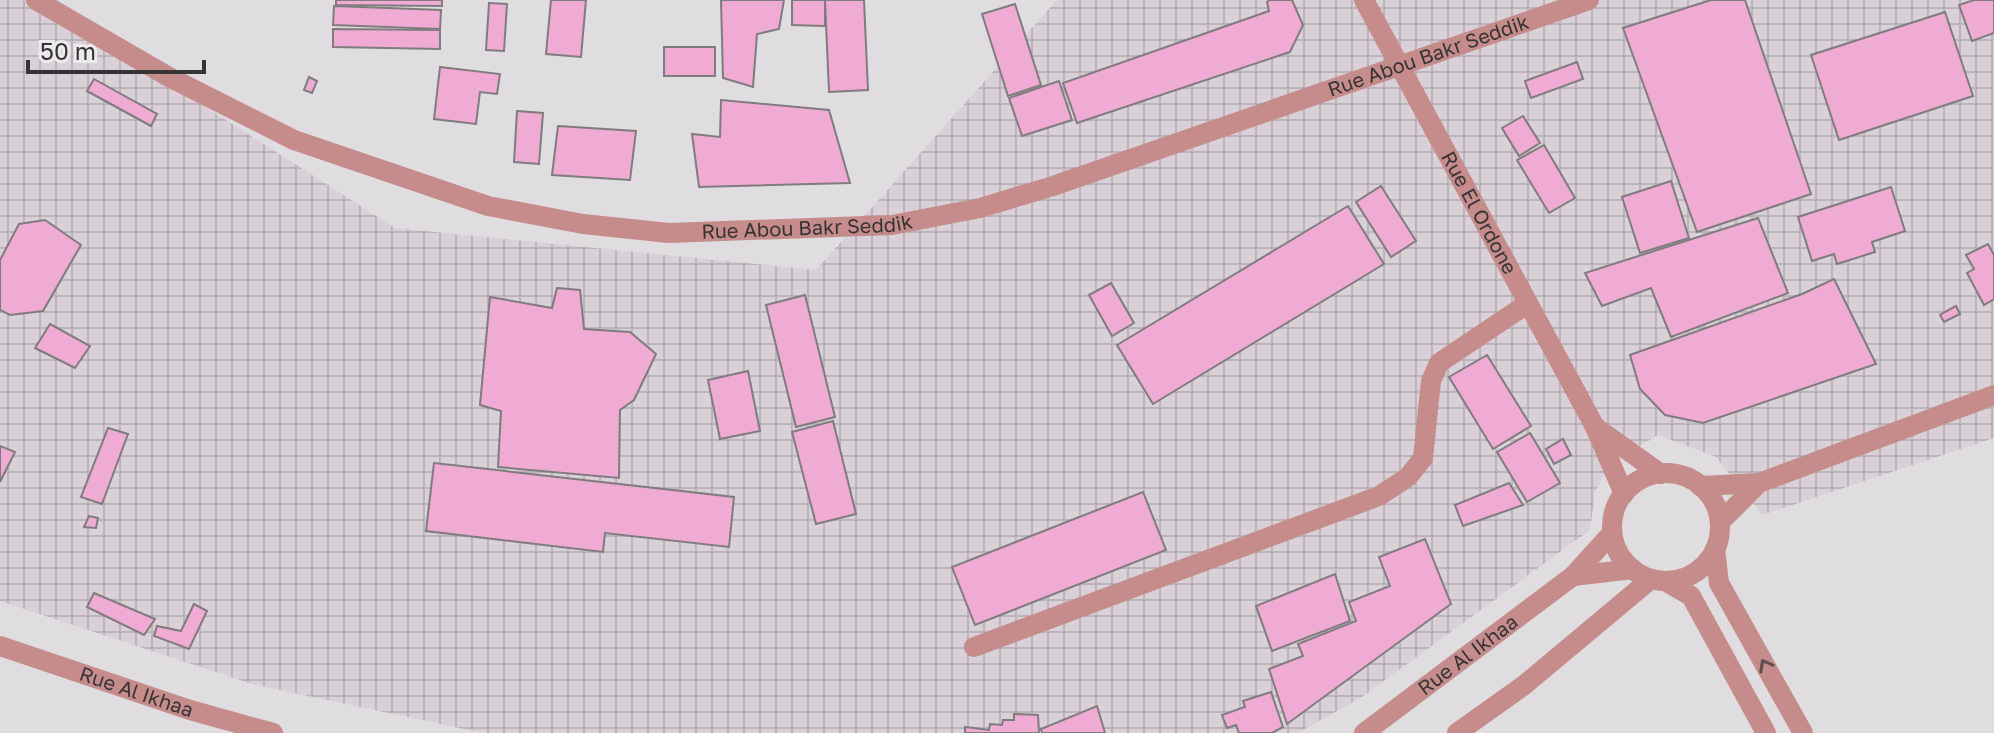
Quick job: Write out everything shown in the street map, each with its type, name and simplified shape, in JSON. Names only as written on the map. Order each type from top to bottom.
[{"type":"street","name":"Rue Abou Bakr Seddik","points":[[36,0],[169,77],[309,145],[488,206],[583,224],[669,233],[892,225],[980,208],[1053,186],[1589,0]]},
{"type":"street","name":"Rue El Ordone","points":[[1364,0],[1402,65],[1595,427],[1624,494]]},
{"type":"street","points":[[974,647],[1379,496],[1408,477],[1423,458],[1431,381],[1439,363],[1527,304]]},
{"type":"street","points":[[1700,486],[1759,483],[1994,395]]},
{"type":"street","name":"Rue El Ordone","points":[[1595,427],[1661,474]]},
{"type":"street","points":[[1766,733],[1691,596],[1650,576],[1617,549],[1612,533],[1614,512],[1624,494],[1640,480],[1661,474],[1682,476],[1700,486],[1714,502],[1720,522],[1715,549],[1719,583],[1803,733]]},
{"type":"street","points":[[1720,522],[1759,483]]},
{"type":"street","name":"Rue Al Ikhaa","points":[[1364,733],[1573,576],[1612,533]]},
{"type":"street","points":[[1573,576],[1650,576],[1678,580],[1700,569],[1715,549]]},
{"type":"street","points":[[1457,733],[1523,686],[1650,576]]},
{"type":"street","name":"Rue Al Ikhaa","points":[[0,646],[223,726],[273,733]]},
{"type":"shaded area","points":[[0,0],[29,0],[95,36],[395,228],[816,270],[1057,0],[1994,0],[1994,438],[1762,515],[1716,457],[1658,435],[1610,464],[1595,492],[1590,530],[1362,697],[1298,733],[483,733],[252,684],[0,601]]},
{"type":"building","points":[[336,0],[442,0],[442,6],[336,5]]},
{"type":"building","points":[[551,0],[586,0],[581,57],[546,54]]},
{"type":"building","points":[[721,0],[784,0],[779,29],[757,34],[753,87],[723,78]]},
{"type":"building","points":[[792,0],[825,0],[825,26],[792,25]]},
{"type":"building","points":[[825,0],[864,0],[868,90],[829,92]]},
{"type":"building","points":[[1292,0],[1303,25],[1290,52],[1077,123],[1063,83],[1269,11],[1267,2]]},
{"type":"building","points":[[1711,0],[1745,0],[1811,194],[1697,232],[1623,28]]},
{"type":"building","points":[[1974,0],[1994,0],[1994,33],[1972,41],[1959,5]]},
{"type":"building","points":[[489,3],[507,4],[504,51],[486,50]]},
{"type":"building","points":[[1015,4],[1041,85],[1008,96],[982,14]]},
{"type":"building","points":[[334,6],[441,10],[440,29],[333,25]]},
{"type":"building","points":[[1945,12],[1973,96],[1839,140],[1811,55]]},
{"type":"building","points":[[333,29],[440,30],[440,49],[333,47]]},
{"type":"building","points":[[664,47],[715,47],[715,76],[664,76]]},
{"type":"building","points":[[1577,62],[1583,79],[1531,98],[1525,81]]},
{"type":"building","points":[[440,67],[500,74],[497,94],[480,92],[476,124],[434,119]]},
{"type":"building","points":[[309,77],[317,81],[312,93],[304,90]]},
{"type":"building","points":[[94,79],[157,114],[151,126],[87,91]]},
{"type":"building","points":[[1059,81],[1072,120],[1022,136],[1009,98]]},
{"type":"building","points":[[721,100],[829,110],[850,183],[699,187],[692,134],[720,137]]},
{"type":"building","points":[[517,111],[543,113],[539,164],[514,162]]},
{"type":"building","points":[[1523,116],[1540,143],[1519,156],[1502,128]]},
{"type":"building","points":[[558,126],[636,131],[630,180],[552,175]]},
{"type":"building","points":[[1544,145],[1575,198],[1549,213],[1517,160]]},
{"type":"building","points":[[1671,181],[1689,238],[1640,253],[1622,197]]},
{"type":"building","points":[[1381,186],[1416,241],[1391,257],[1356,202]]},
{"type":"building","points":[[1891,187],[1905,231],[1872,242],[1875,252],[1837,264],[1834,254],[1812,261],[1798,217]]},
{"type":"building","points":[[1348,206],[1384,264],[1153,404],[1117,345]]},
{"type":"building","points":[[1758,218],[1788,293],[1671,337],[1651,288],[1602,306],[1585,273]]},
{"type":"building","points":[[45,220],[81,245],[43,311],[10,315],[0,310],[0,260],[19,224]]},
{"type":"building","points":[[1988,244],[1994,255],[1994,299],[1984,305],[1967,273],[1974,269],[1966,255]]},
{"type":"building","points":[[1834,279],[1876,364],[1703,423],[1665,415],[1640,389],[1630,355],[1802,294]]},
{"type":"building","points":[[1111,283],[1134,323],[1112,336],[1089,295]]},
{"type":"building","points":[[557,288],[580,290],[584,329],[630,332],[656,354],[634,400],[620,410],[619,478],[498,467],[501,411],[480,405],[490,297],[552,308]]},
{"type":"building","points":[[805,295],[835,417],[796,427],[766,305]]},
{"type":"building","points":[[1956,306],[1960,314],[1944,322],[1940,315]]},
{"type":"building","points":[[50,324],[90,346],[75,368],[35,348]]},
{"type":"building","points":[[1487,355],[1531,426],[1493,449],[1449,377]]},
{"type":"building","points":[[748,371],[760,431],[720,439],[708,380]]},
{"type":"building","points":[[833,421],[856,514],[816,524],[792,432]]},
{"type":"building","points":[[108,428],[128,434],[102,504],[81,497]]},
{"type":"building","points":[[1530,433],[1560,483],[1527,502],[1497,452]]},
{"type":"building","points":[[1563,439],[1571,455],[1554,464],[1546,449]]},
{"type":"building","points":[[0,446],[15,452],[0,482]]},
{"type":"building","points":[[434,463],[734,497],[729,547],[605,533],[603,552],[426,531]]},
{"type":"building","points":[[1509,483],[1523,505],[1463,526],[1455,505]]},
{"type":"building","points":[[1143,492],[1166,550],[975,625],[952,567]]},
{"type":"building","points":[[89,516],[98,518],[96,528],[84,527]]},
{"type":"building","points":[[1425,539],[1451,604],[1287,724],[1269,669],[1303,656],[1298,644],[1356,621],[1349,602],[1390,586],[1379,557]]},
{"type":"building","points":[[1335,574],[1350,621],[1272,651],[1256,606]]},
{"type":"building","points":[[94,593],[155,619],[144,635],[87,607]]},
{"type":"building","points":[[194,604],[207,611],[189,649],[154,636],[157,626],[181,631]]},
{"type":"building","points":[[1271,692],[1283,727],[1272,733],[1239,733],[1236,725],[1227,728],[1222,715],[1245,707],[1243,701]]},
{"type":"building","points":[[1097,706],[1105,733],[1042,733],[1041,729]]},
{"type":"building","points":[[1014,714],[1038,715],[1039,733],[965,733],[965,727],[989,730],[990,724],[1002,725],[1003,720],[1014,720]]}]
